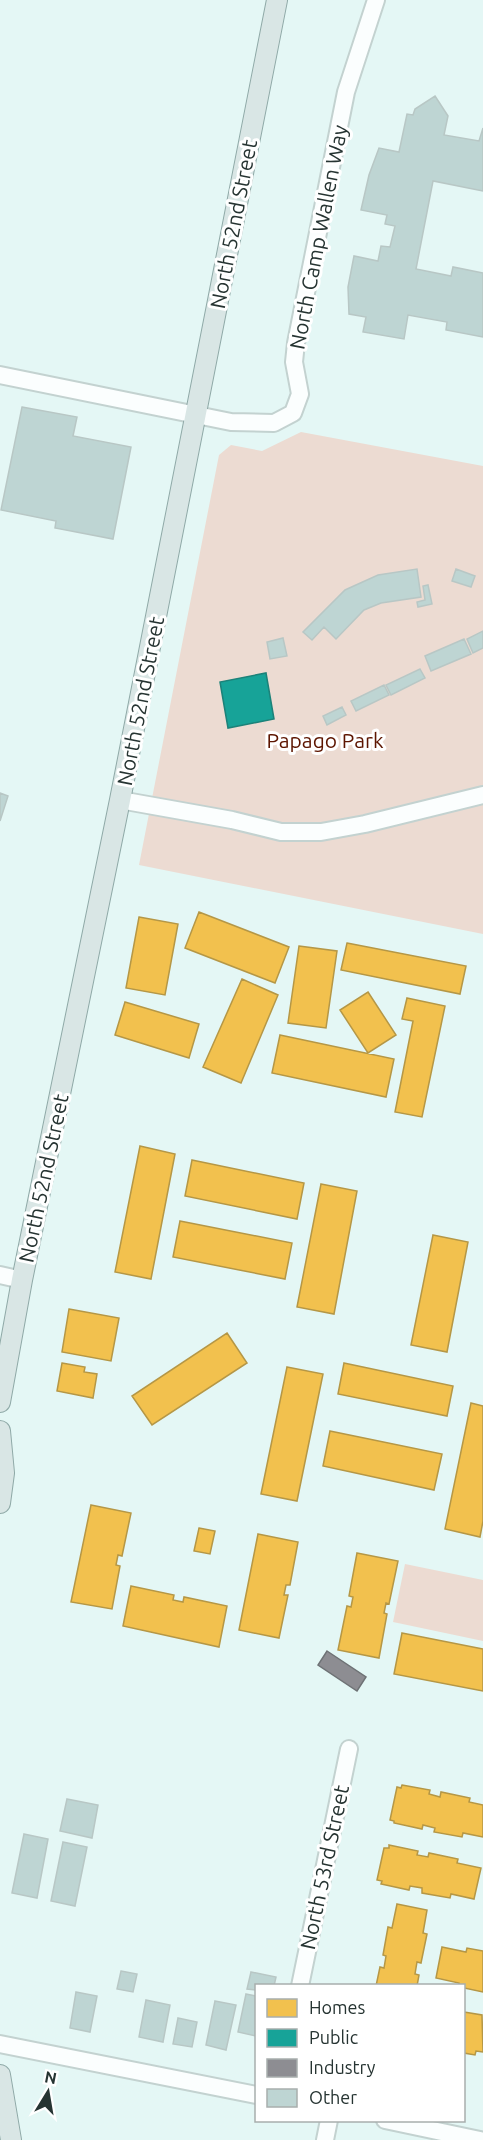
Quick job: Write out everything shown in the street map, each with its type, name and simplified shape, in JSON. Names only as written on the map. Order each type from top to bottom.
[{"type":"main road","name":"North 52nd Street","points":[[0,1402],[22,1280],[120,800],[278,0]]},
{"type":"main road","points":[[0,1431],[4,1473],[0,1503]]},
{"type":"main road","points":[[0,2075],[10,2140]]},
{"type":"street","name":"North Camp Wallen Way","points":[[0,375],[231,422],[274,423],[293,413],[300,394],[294,362],[296,343],[343,104],[376,0]]},
{"type":"street","points":[[120,800],[232,820],[281,832],[321,832],[365,824],[483,795]]},
{"type":"street","points":[[0,1275],[22,1280]]},
{"type":"street","name":"North 53rd Street","points":[[300,1984],[348,1749]]},
{"type":"street","points":[[0,2044],[255,2095]]},
{"type":"street","points":[[325,2140],[329,2122]]},
{"type":"street","points":[[390,2122],[480,2140]]},
{"type":"green space","name":"Papago Park","points":[[301,432],[483,466],[483,934],[139,865],[219,455],[231,445],[262,451]]},
{"type":"green space","points":[[405,1564],[483,1580],[483,1641],[393,1622]]},
{"type":"building: Homes","points":[[199,912],[289,947],[275,983],[185,948]]},
{"type":"building: Homes","points":[[139,917],[178,924],[165,995],[126,988]]},
{"type":"building: Homes","points":[[347,943],[466,966],[460,994],[341,970]]},
{"type":"building: Homes","points":[[299,946],[337,951],[326,1028],[288,1023]]},
{"type":"building: Homes","points":[[242,979],[278,995],[241,1083],[203,1067]]},
{"type":"building: Homes","points":[[368,992],[396,1035],[368,1053],[340,1010]]},
{"type":"building: Homes","points":[[407,998],[445,1006],[422,1117],[395,1112],[413,1021],[402,1019]]},
{"type":"building: Homes","points":[[125,1002],[199,1024],[189,1058],[115,1035]]},
{"type":"building: Homes","points":[[280,1035],[394,1059],[386,1097],[272,1073]]},
{"type":"building: Homes","points":[[140,1146],[175,1154],[151,1279],[115,1272]]},
{"type":"building: Homes","points":[[192,1160],[304,1183],[297,1219],[185,1196]]},
{"type":"building: Homes","points":[[321,1184],[357,1191],[334,1314],[297,1307]]},
{"type":"building: Homes","points":[[180,1221],[292,1243],[285,1279],[173,1257]]},
{"type":"building: Homes","points":[[433,1235],[468,1242],[447,1352],[411,1345]]},
{"type":"building: Homes","points":[[69,1309],[119,1318],[111,1361],[62,1352]]},
{"type":"building: Homes","points":[[227,1333],[247,1363],[152,1425],[132,1396]]},
{"type":"building: Homes","points":[[62,1363],[85,1367],[84,1372],[97,1374],[93,1398],[57,1391]]},
{"type":"building: Homes","points":[[344,1363],[453,1386],[447,1416],[338,1394]]},
{"type":"building: Homes","points":[[287,1367],[323,1374],[297,1501],[261,1494]]},
{"type":"building: Homes","points":[[471,1403],[483,1406],[483,1521],[480,1537],[445,1529]]},
{"type":"building: Homes","points":[[330,1431],[442,1454],[434,1490],[323,1466]]},
{"type":"building: Homes","points":[[91,1505],[131,1513],[122,1556],[118,1555],[116,1565],[120,1566],[112,1609],[71,1602]]},
{"type":"building: Homes","points":[[199,1528],[215,1531],[210,1554],[194,1551]]},
{"type":"building: Homes","points":[[258,1534],[298,1542],[290,1585],[286,1585],[284,1595],[288,1595],[279,1638],[239,1630]]},
{"type":"building: Homes","points":[[357,1553],[398,1561],[389,1604],[386,1603],[384,1613],[387,1614],[379,1658],[338,1650],[347,1606],[351,1607],[353,1597],[349,1596]]},
{"type":"building: Homes","points":[[131,1586],[174,1595],[173,1600],[183,1602],[184,1597],[227,1606],[219,1647],[123,1626]]},
{"type":"building: Homes","points":[[402,1633],[483,1649],[483,1691],[394,1674]]},
{"type":"building: Homes","points":[[402,1785],[430,1790],[429,1794],[440,1797],[441,1792],[470,1798],[469,1802],[483,1805],[483,1837],[463,1833],[462,1837],[434,1832],[435,1828],[423,1825],[422,1829],[394,1823],[390,1820],[397,1787],[401,1788]]},
{"type":"building: Homes","points":[[389,1845],[418,1851],[417,1855],[428,1857],[429,1853],[458,1859],[457,1863],[481,1868],[474,1899],[451,1894],[450,1898],[422,1893],[422,1888],[410,1886],[409,1890],[381,1884],[382,1881],[377,1880],[384,1848],[389,1848]]},
{"type":"building: Homes","points":[[397,1904],[427,1910],[423,1933],[427,1934],[421,1963],[417,1962],[415,1974],[419,1975],[417,1984],[376,1984],[380,1967],[384,1968],[386,1956],[383,1955],[388,1927],[392,1928]]},
{"type":"building: Homes","points":[[442,1947],[466,1952],[467,1948],[483,1951],[483,1992],[465,1988],[465,1984],[436,1978]]},
{"type":"building: Homes","points":[[465,2012],[482,2015],[483,2052],[476,2051],[475,2055],[465,2053]]},
{"type":"building: Public","points":[[266,673],[274,719],[228,728],[220,682]]},
{"type":"building: Industry","points":[[327,1651],[366,1677],[357,1691],[318,1665]]},
{"type":"building: Other","points":[[435,96],[448,116],[444,135],[479,141],[483,128],[483,191],[433,181],[416,269],[451,276],[453,267],[483,273],[483,337],[446,330],[447,322],[408,315],[404,339],[363,332],[366,317],[349,314],[348,287],[354,256],[378,261],[381,246],[390,247],[395,226],[385,224],[387,215],[361,210],[369,175],[379,148],[399,152],[407,114],[413,115],[415,109]]},
{"type":"building: Other","points":[[22,407],[77,417],[73,436],[131,447],[113,539],[55,528],[56,521],[1,510]]},
{"type":"building: Other","points":[[417,569],[421,597],[381,603],[364,610],[336,639],[324,627],[312,640],[303,632],[345,590],[378,575]]},
{"type":"building: Other","points":[[456,569],[475,576],[471,587],[452,581]]},
{"type":"building: Other","points":[[428,585],[432,604],[418,607],[417,602],[425,600],[423,586]]},
{"type":"building: Other","points":[[483,631],[483,648],[473,653],[467,639]]},
{"type":"building: Other","points":[[283,638],[287,656],[270,659],[267,642]]},
{"type":"building: Other","points":[[464,639],[471,654],[431,671],[425,656]]},
{"type":"building: Other","points":[[420,669],[425,678],[391,695],[386,685]]},
{"type":"building: Other","points":[[384,685],[389,695],[356,711],[351,701]]},
{"type":"building: Other","points":[[342,707],[346,715],[327,725],[323,716]]},
{"type":"building: Other","points":[[0,793],[8,796],[0,821]]},
{"type":"building: Other","points":[[67,1799],[98,1805],[92,1838],[60,1831]]},
{"type":"building: Other","points":[[24,1834],[48,1839],[37,1898],[12,1893]]},
{"type":"building: Other","points":[[63,1842],[87,1847],[75,1906],[51,1901]]},
{"type":"building: Other","points":[[121,1971],[137,1974],[133,1992],[117,1989]]},
{"type":"building: Other","points":[[251,1972],[276,1977],[274,1984],[255,1984],[255,1990],[247,1989]]},
{"type":"building: Other","points":[[76,1992],[97,1996],[90,2032],[70,2028]]},
{"type":"building: Other","points":[[246,1994],[255,1996],[255,2036],[238,2032]]},
{"type":"building: Other","points":[[146,2000],[170,2005],[163,2042],[139,2037]]},
{"type":"building: Other","points":[[215,2001],[236,2005],[226,2050],[206,2045]]},
{"type":"building: Other","points":[[178,2018],[197,2022],[192,2047],[173,2044]]}]
